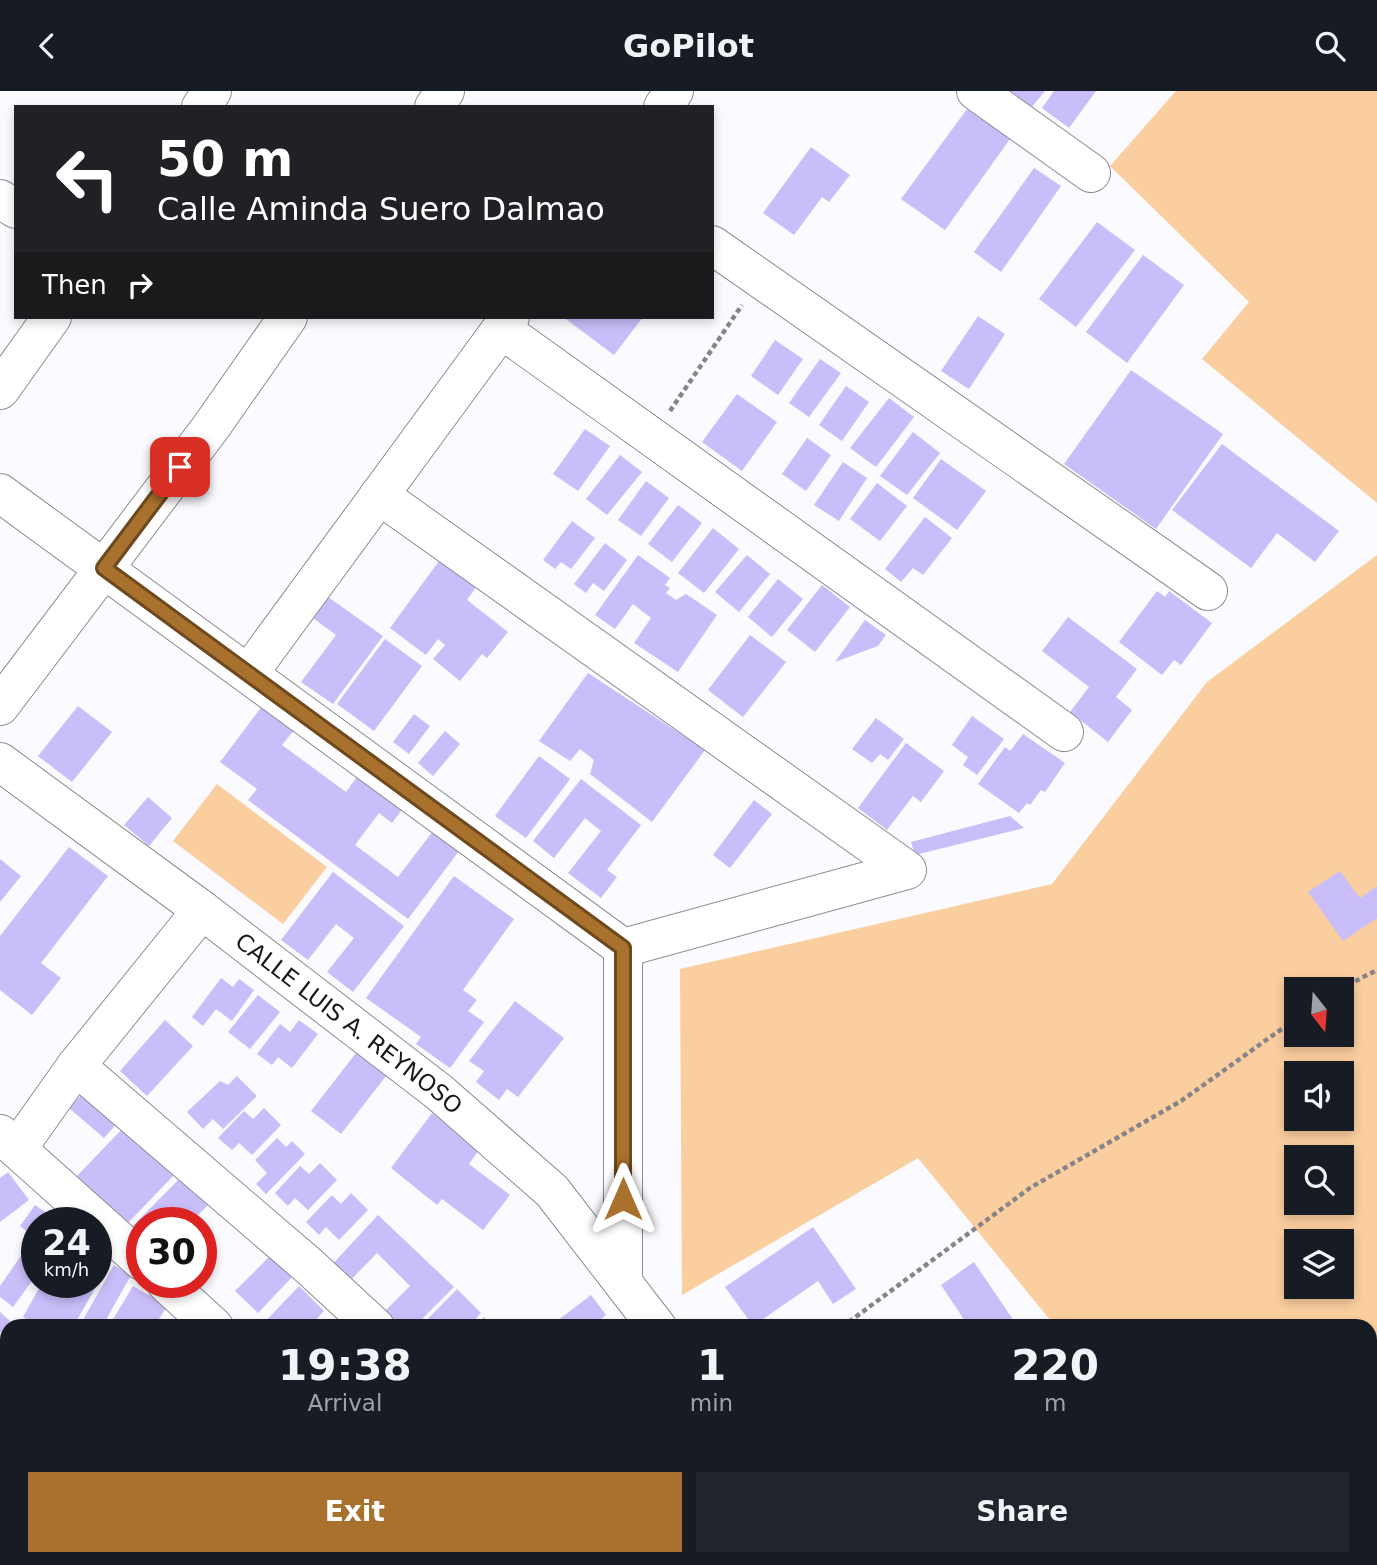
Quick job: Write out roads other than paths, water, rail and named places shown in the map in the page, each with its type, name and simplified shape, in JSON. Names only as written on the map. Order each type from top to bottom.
[{"type":"street","points":[[976,91],[1091,173]]},
{"type":"street","points":[[714,246],[1208,591]]},
{"type":"street","points":[[0,390],[51,319]]},
{"type":"street","points":[[0,706],[211,427],[287,319]]},
{"type":"street","points":[[249,673],[505,323],[652,437],[1064,732]]},
{"type":"street","points":[[0,493],[623,948]]},
{"type":"street","points":[[379,495],[907,870],[623,948]]},
{"type":"street","name":"CALLE LUIS A. REYNOSO","points":[[0,762],[202,910],[439,1092],[552,1191],[651,1319]]},
{"type":"street","points":[[126,1247],[8,1141],[76,1066],[202,910]]},
{"type":"street","points":[[623,948],[623,1282]]},
{"type":"street","points":[[76,1066],[309,1266],[366,1319]]},
{"type":"street","points":[[182,1298],[205,1319]]}]
